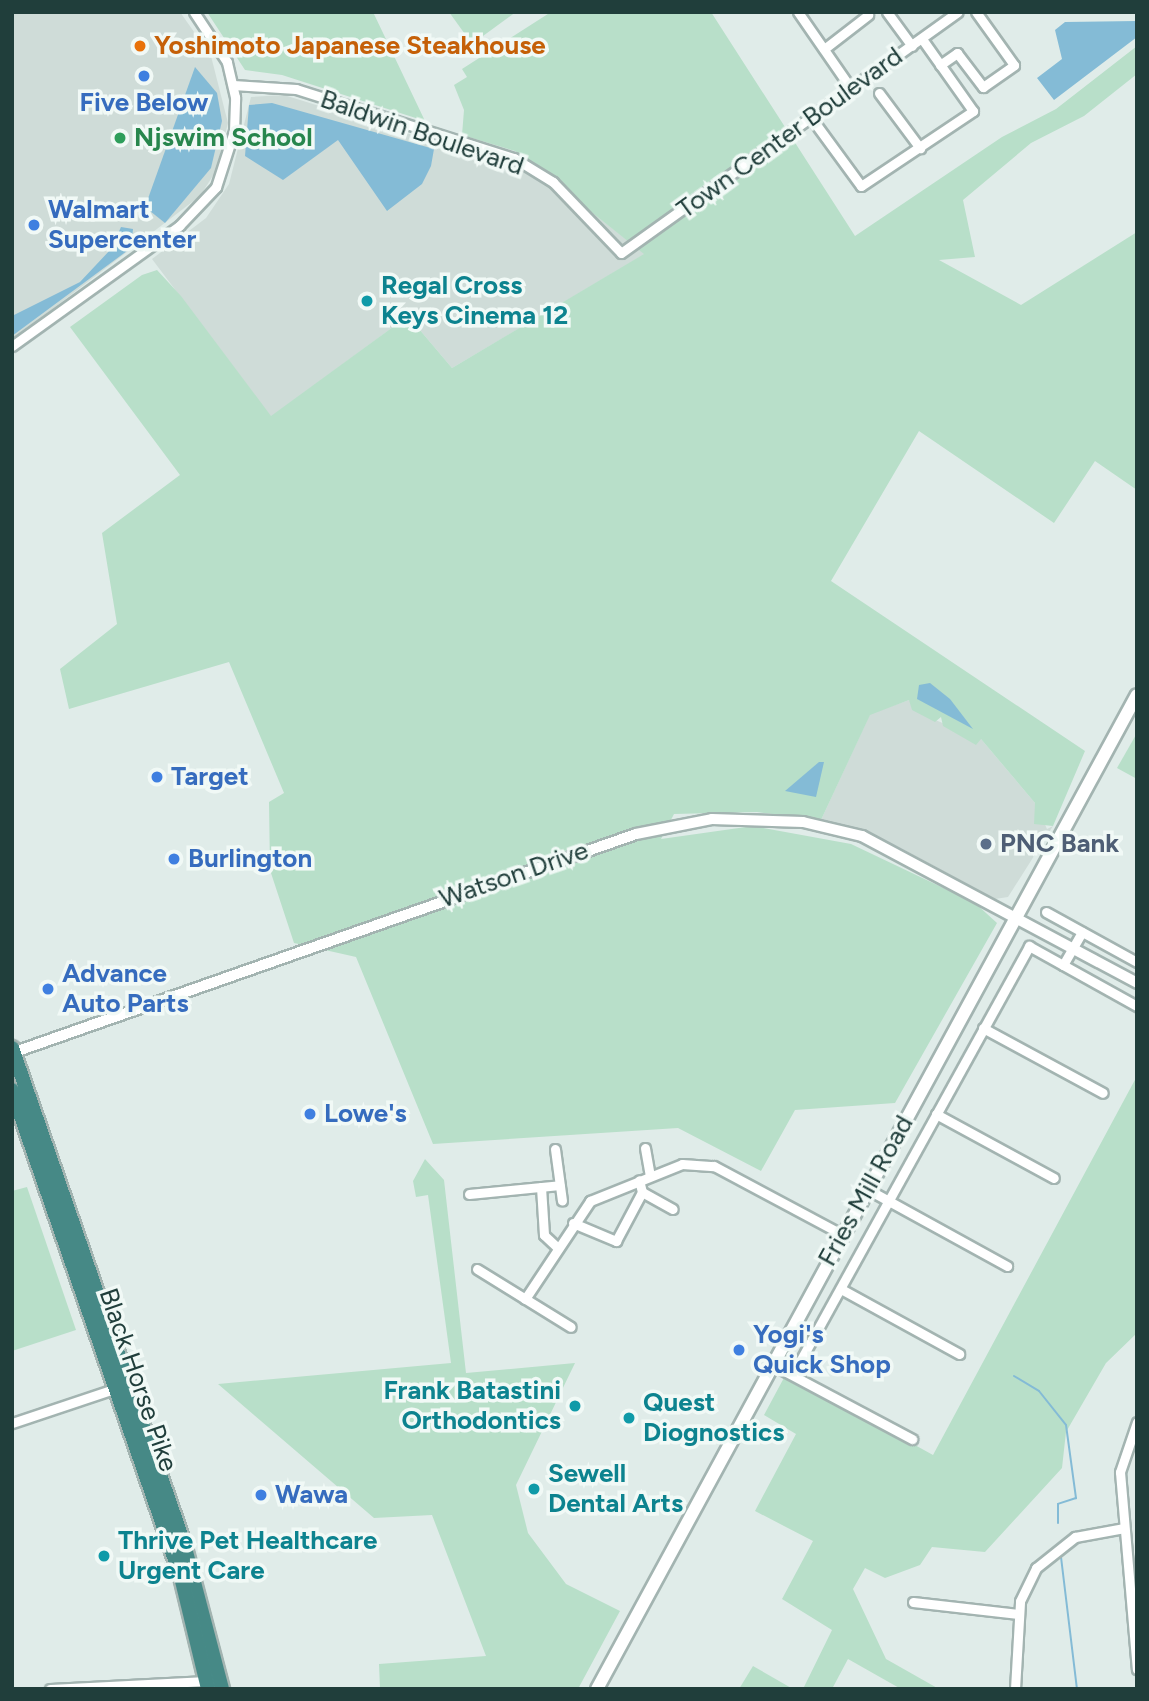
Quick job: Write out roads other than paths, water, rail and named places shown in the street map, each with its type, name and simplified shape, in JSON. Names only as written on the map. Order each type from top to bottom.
[{"type":"highway","name":"Black Horse Pike","points":[[13,1051],[181,1577],[208,1685]]},
{"type":"highway","name":"Black Horse Pike","points":[[12,1090],[98,1313]]},
{"type":"highway","name":"Black Horse Pike","points":[[121,1386],[184,1544],[222,1689]]},
{"type":"main road","name":"Fries Mill Road","points":[[597,1689],[771,1364],[1137,695]]},
{"type":"street","points":[[12,346],[201,207],[226,166],[235,120],[233,85],[227,62],[194,12]]},
{"type":"street","points":[[798,12],[852,90]]},
{"type":"street","points":[[887,12],[912,46]]},
{"type":"street","name":"Town Center Boulevard","points":[[621,253],[812,120],[958,12]]},
{"type":"street","points":[[940,65],[957,53],[983,87],[1014,65],[976,12]]},
{"type":"street","points":[[824,49],[868,15]]},
{"type":"street","points":[[812,120],[861,186],[974,111],[922,39]]},
{"type":"street","name":"Baldwin Boulevard","points":[[233,85],[288,87],[514,158],[553,182],[621,253]]},
{"type":"street","points":[[879,93],[920,148]]},
{"type":"street","name":"Watson Drive","points":[[13,1051],[677,822],[763,819],[862,836],[1017,916],[1137,983]]},
{"type":"street","points":[[1046,912],[1137,962]]},
{"type":"street","points":[[1063,965],[1082,932]]},
{"type":"street","points":[[793,1374],[1029,947],[1137,1006]]},
{"type":"street","points":[[984,1028],[1103,1093]]},
{"type":"street","points":[[936,1114],[1054,1178]]},
{"type":"street","points":[[645,1148],[650,1176]]},
{"type":"street","points":[[555,1149],[562,1201]]},
{"type":"street","points":[[525,1299],[573,1223],[595,1197],[682,1164],[714,1166],[843,1235]]},
{"type":"street","points":[[573,1223],[616,1241],[642,1192],[639,1180]]},
{"type":"street","points":[[469,1194],[560,1185]]},
{"type":"street","points":[[541,1187],[544,1235],[557,1247]]},
{"type":"street","points":[[867,1189],[1007,1266]]},
{"type":"street","points":[[642,1192],[673,1209]]},
{"type":"street","points":[[477,1269],[571,1327]]},
{"type":"street","points":[[841,1289],[959,1354]]},
{"type":"street","points":[[771,1364],[912,1438]]},
{"type":"street","points":[[12,1423],[121,1386]]},
{"type":"street","points":[[1137,1422],[1120,1464],[1137,1669]]},
{"type":"street","points":[[1015,1689],[1018,1614],[1030,1577],[1057,1547],[1081,1535],[1124,1528]]},
{"type":"street","points":[[913,1602],[1018,1614]]},
{"type":"street","points":[[50,1689],[208,1685]]},
{"type":"water","points":[[1137,21],[1137,37],[1054,100],[1037,78],[1062,59],[1055,30],[1065,22]]},
{"type":"water","points":[[195,67],[217,93],[222,121],[211,168],[165,223],[145,207]]},
{"type":"water","points":[[272,103],[434,149],[431,166],[422,184],[387,211],[338,140],[283,180],[245,156],[249,105]]},
{"type":"water","points":[[121,227],[133,229],[131,248],[12,336],[12,316],[80,282],[111,249]]},
{"type":"water","points":[[930,683],[950,699],[973,729],[917,699],[919,685]]},
{"type":"water","points":[[819,762],[824,762],[816,797],[785,791]]},
{"type":"waterway","points":[[1014,1376],[1039,1391],[1066,1425],[1076,1498],[1058,1504],[1058,1523]]},
{"type":"waterway","points":[[1061,1557],[1077,1689]]},
{"type":"place","name":"Yoshimoto Japanese Steakhouse","points":[[140,46]]},
{"type":"place","name":"Five Below","points":[[144,76]]},
{"type":"place","name":"Njswim School","points":[[120,138]]},
{"type":"place","name":"Walmart Supercenter","points":[[34,225]]},
{"type":"place","name":"Regal Cross Keys Cinema 12","points":[[367,301]]},
{"type":"place","name":"Target","points":[[157,777]]},
{"type":"place","name":"PNC Bank","points":[[986,844]]},
{"type":"place","name":"Burlington","points":[[174,859]]},
{"type":"place","name":"Advance Auto Parts","points":[[48,989]]},
{"type":"place","name":"Lowe's","points":[[310,1114]]},
{"type":"place","name":"Yogi's Quick Shop","points":[[739,1350]]},
{"type":"place","name":"Frank Batastini Orthodontics","points":[[575,1406]]},
{"type":"place","name":"Quest Diognostics","points":[[629,1418]]},
{"type":"place","name":"Sewell Dental Arts","points":[[534,1489]]},
{"type":"place","name":"Wawa","points":[[261,1495]]},
{"type":"place","name":"Thrive Pet Healthcare Urgent Care","points":[[104,1556]]}]
